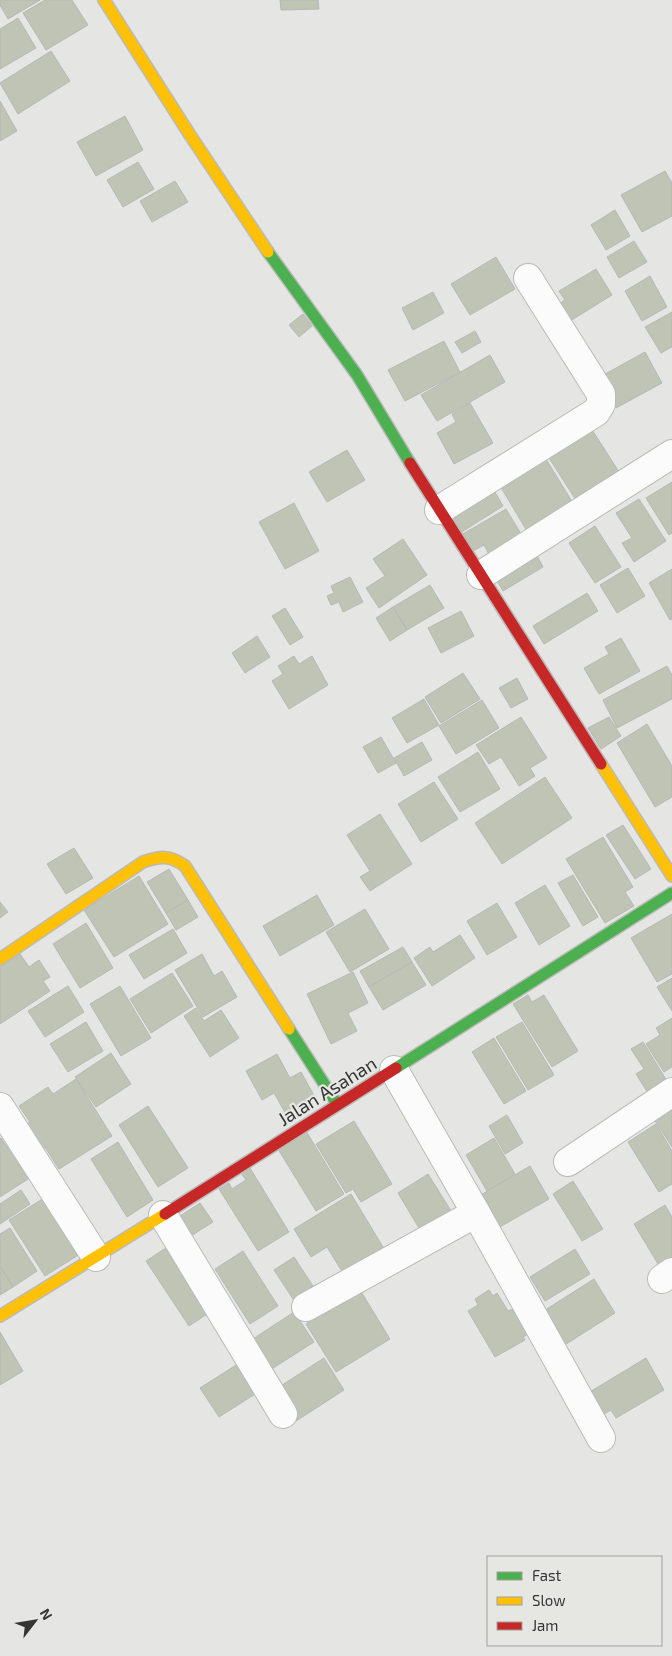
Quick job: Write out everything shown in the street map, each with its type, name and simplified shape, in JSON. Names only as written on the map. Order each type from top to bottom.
[{"type":"street","points":[[104,0],[267,251],[357,375],[439,510],[672,876]]},
{"type":"street","points":[[439,510],[596,412],[601,404],[601,394],[528,278]]},
{"type":"street","points":[[481,575],[672,454]]},
{"type":"street","points":[[0,959],[144,862],[161,855],[174,857],[185,866],[337,1104]]},
{"type":"street","name":"Jalan Asahan","points":[[0,1316],[164,1215],[672,894]]},
{"type":"street","points":[[394,1070],[601,1438]]},
{"type":"street","points":[[568,1162],[672,1092]]},
{"type":"street","points":[[3,1117],[96,1257]]},
{"type":"street","points":[[306,1307],[476,1213]]},
{"type":"street","points":[[164,1215],[283,1414]]},
{"type":"building","points":[[0,0],[40,0],[8,19],[0,5]]},
{"type":"building","points":[[45,0],[72,0],[88,25],[46,50],[23,13]]},
{"type":"building","points":[[280,0],[318,0],[319,9],[281,10]]},
{"type":"building","points":[[18,18],[36,48],[0,69],[0,29]]},
{"type":"building","points":[[51,51],[70,81],[18,114],[0,83]]},
{"type":"building","points":[[0,101],[17,131],[0,141]]},
{"type":"building","points":[[125,116],[143,150],[96,176],[77,142]]},
{"type":"building","points":[[138,162],[154,189],[123,207],[107,180]]},
{"type":"building","points":[[665,171],[672,183],[672,216],[642,232],[621,195]]},
{"type":"building","points":[[175,181],[188,202],[152,222],[140,201]]},
{"type":"building","points":[[615,210],[630,236],[606,250],[591,225]]},
{"type":"building","points":[[634,241],[647,262],[619,278],[607,257]]},
{"type":"building","points":[[496,257],[515,289],[470,315],[451,284]]},
{"type":"building","points":[[596,269],[612,295],[562,326],[551,309],[565,300],[559,291]]},
{"type":"building","points":[[650,276],[667,307],[642,321],[625,291]]},
{"type":"building","points":[[433,292],[444,313],[413,330],[402,308]]},
{"type":"building","points":[[672,312],[672,347],[661,353],[645,327]]},
{"type":"building","points":[[303,314],[312,326],[299,337],[289,325]]},
{"type":"building","points":[[475,331],[481,342],[462,353],[455,342]]},
{"type":"building","points":[[444,341],[460,372],[405,401],[388,370]]},
{"type":"building","points":[[645,352],[662,383],[616,408],[598,378]]},
{"type":"building","points":[[490,355],[505,382],[437,421],[421,395]]},
{"type":"building","points":[[470,403],[493,443],[454,464],[437,433],[456,422],[452,414]]},
{"type":"building","points":[[587,422],[619,472],[576,500],[549,458],[563,450],[558,442]]},
{"type":"building","points":[[347,450],[365,480],[327,502],[309,472]]},
{"type":"building","points":[[541,451],[573,503],[527,531],[496,479]]},
{"type":"building","points":[[489,482],[503,506],[460,533],[445,509]]},
{"type":"building","points":[[672,482],[672,533],[669,535],[646,498]]},
{"type":"building","points":[[639,499],[666,541],[634,562],[622,543],[632,538],[616,513]]},
{"type":"building","points":[[294,503],[319,551],[285,569],[259,522]]},
{"type":"building","points":[[506,509],[523,537],[490,556],[484,545],[471,552],[461,535]]},
{"type":"building","points":[[595,526],[621,567],[595,583],[569,543]]},
{"type":"building","points":[[403,539],[427,575],[379,608],[366,588],[385,576],[373,559]]},
{"type":"building","points":[[534,550],[543,567],[503,591],[493,574]]},
{"type":"building","points":[[628,568],[645,596],[617,613],[600,585]]},
{"type":"building","points":[[672,569],[672,619],[670,620],[649,583]]},
{"type":"building","points":[[350,577],[363,602],[343,612],[339,602],[331,605],[327,596],[334,593],[331,586]]},
{"type":"building","points":[[430,585],[444,608],[407,630],[393,607]]},
{"type":"building","points":[[587,593],[598,611],[544,644],[533,626]]},
{"type":"building","points":[[393,607],[407,630],[390,641],[376,618]]},
{"type":"building","points":[[285,608],[303,637],[290,645],[272,616]]},
{"type":"building","points":[[461,611],[474,636],[441,653],[428,628]]},
{"type":"building","points":[[257,636],[270,657],[245,673],[232,653]]},
{"type":"building","points":[[621,638],[640,671],[599,694],[584,668],[609,654],[605,647]]},
{"type":"building","points":[[294,656],[299,664],[312,656],[328,685],[289,709],[272,681],[283,674],[278,666]]},
{"type":"building","points":[[667,666],[672,675],[672,699],[617,728],[603,700]]},
{"type":"building","points":[[463,673],[480,699],[441,723],[425,697]]},
{"type":"building","points":[[517,678],[528,699],[511,708],[499,688]]},
{"type":"building","points":[[424,699],[439,725],[407,743],[392,718]]},
{"type":"building","points":[[482,700],[499,728],[456,754],[439,726]]},
{"type":"building","points":[[521,717],[547,758],[530,768],[535,776],[519,786],[501,757],[489,764],[476,745]]},
{"type":"building","points":[[609,717],[621,736],[601,749],[588,728]]},
{"type":"building","points":[[647,724],[672,766],[672,797],[655,807],[617,743]]},
{"type":"building","points":[[381,737],[396,763],[378,773],[363,747]]},
{"type":"building","points":[[422,742],[432,760],[404,776],[394,758]]},
{"type":"building","points":[[478,752],[500,789],[460,812],[438,777]]},
{"type":"building","points":[[545,777],[572,818],[502,864],[475,823]]},
{"type":"building","points":[[434,782],[458,819],[421,842],[398,804]]},
{"type":"building","points":[[380,814],[412,864],[370,891],[360,877],[370,871],[347,835]]},
{"type":"building","points":[[623,825],[651,869],[635,879],[606,835]]},
{"type":"building","points":[[603,837],[633,887],[625,892],[634,906],[605,923],[566,859]]},
{"type":"building","points":[[74,848],[93,878],[66,894],[47,864]]},
{"type":"building","points":[[169,869],[188,900],[166,913],[147,882]]},
{"type":"building","points":[[573,875],[598,917],[583,926],[558,883]]},
{"type":"building","points":[[139,876],[168,924],[114,957],[84,910]]},
{"type":"building","points":[[545,885],[570,926],[539,945],[515,903]]},
{"type":"building","points":[[317,895],[334,925],[280,956],[263,926]]},
{"type":"building","points":[[188,900],[198,917],[176,930],[166,913]]},
{"type":"building","points":[[0,902],[8,912],[0,918]]},
{"type":"building","points":[[497,903],[517,937],[487,955],[467,921]]},
{"type":"building","points":[[365,909],[389,949],[350,972],[326,932]]},
{"type":"building","points":[[672,914],[672,974],[657,982],[631,938]]},
{"type":"building","points":[[86,923],[113,968],[80,988],[53,944]]},
{"type":"building","points":[[173,929],[187,953],[144,979],[129,955]]},
{"type":"building","points":[[460,935],[475,958],[432,986],[414,958],[430,947],[433,952]]},
{"type":"building","points":[[403,947],[412,962],[369,987],[360,971]]},
{"type":"building","points":[[20,954],[29,967],[39,960],[50,977],[43,981],[50,991],[0,1024],[0,967]]},
{"type":"building","points":[[202,954],[214,976],[222,971],[237,997],[203,1017],[175,970]]},
{"type":"building","points":[[412,962],[426,985],[383,1010],[369,987]]},
{"type":"building","points":[[353,972],[368,1003],[348,1013],[357,1031],[331,1044],[307,994]]},
{"type":"building","points":[[172,973],[193,1006],[151,1033],[130,999]]},
{"type":"building","points":[[672,978],[672,1011],[657,987]]},
{"type":"building","points":[[68,986],[84,1012],[45,1037],[28,1011]]},
{"type":"building","points":[[120,986],[151,1038],[121,1056],[90,1004]]},
{"type":"building","points":[[528,995],[532,1002],[544,995],[578,1051],[552,1067],[513,1004]]},
{"type":"building","points":[[196,1008],[204,1021],[221,1010],[239,1038],[210,1057],[184,1016]]},
{"type":"building","points":[[672,1018],[672,1067],[664,1072],[646,1044],[660,1035],[656,1028]]},
{"type":"building","points":[[86,1022],[103,1051],[68,1072],[50,1044]]},
{"type":"building","points":[[522,1022],[554,1075],[528,1090],[496,1037]]},
{"type":"building","points":[[494,1038],[526,1091],[504,1104],[472,1052]]},
{"type":"building","points":[[643,1042],[670,1086],[651,1098],[636,1074],[644,1069],[631,1049]]},
{"type":"building","points":[[111,1053],[131,1084],[96,1107],[75,1077]]},
{"type":"building","points":[[277,1054],[290,1078],[301,1072],[316,1099],[287,1116],[274,1093],[262,1100],[246,1071]]},
{"type":"building","points":[[76,1079],[112,1136],[59,1169],[45,1147],[37,1153],[21,1128],[30,1122],[19,1106],[48,1087],[53,1094]]},
{"type":"building","points":[[672,1104],[672,1147],[652,1116]]},
{"type":"building","points":[[148,1106],[188,1168],[158,1187],[119,1125]]},
{"type":"building","points":[[507,1115],[523,1143],[505,1154],[489,1126]]},
{"type":"building","points":[[354,1121],[392,1184],[361,1202],[353,1189],[346,1193],[316,1144]]},
{"type":"building","points":[[656,1124],[672,1151],[672,1184],[659,1192],[628,1142]]},
{"type":"building","points":[[306,1131],[344,1194],[316,1211],[278,1149]]},
{"type":"building","points":[[494,1138],[515,1174],[487,1191],[466,1155]]},
{"type":"building","points":[[0,1139],[28,1179],[0,1197]]},
{"type":"building","points":[[118,1142],[153,1200],[127,1217],[91,1159]]},
{"type":"building","points":[[530,1166],[549,1199],[498,1228],[479,1196]]},
{"type":"building","points":[[250,1168],[289,1232],[258,1251],[219,1189],[229,1183],[232,1189],[246,1180],[241,1173]]},
{"type":"building","points":[[428,1174],[453,1214],[422,1233],[398,1193]]},
{"type":"building","points":[[573,1181],[603,1229],[582,1241],[553,1194]]},
{"type":"building","points":[[21,1190],[30,1204],[0,1224],[0,1204]]},
{"type":"building","points":[[351,1194],[383,1247],[343,1273],[327,1247],[311,1257],[294,1229]]},
{"type":"building","points":[[44,1198],[80,1254],[45,1276],[9,1220]]},
{"type":"building","points":[[200,1203],[213,1222],[186,1239],[174,1220]]},
{"type":"building","points":[[665,1205],[672,1217],[672,1269],[664,1274],[634,1224]]},
{"type":"building","points":[[10,1228],[37,1271],[13,1287],[0,1266],[0,1234]]},
{"type":"building","points":[[172,1244],[215,1309],[189,1326],[146,1261]]},
{"type":"building","points":[[575,1249],[590,1274],[545,1301],[530,1277]]},
{"type":"building","points":[[243,1251],[278,1306],[250,1324],[215,1269]]},
{"type":"building","points":[[294,1257],[313,1286],[293,1299],[274,1270]]},
{"type":"building","points":[[0,1266],[13,1287],[0,1295]]},
{"type":"building","points":[[594,1279],[615,1313],[563,1346],[542,1312]]},
{"type":"building","points":[[360,1290],[390,1339],[336,1372],[306,1324]]},
{"type":"building","points":[[489,1290],[493,1296],[497,1293],[508,1311],[513,1309],[528,1334],[523,1337],[525,1340],[495,1357],[468,1311],[478,1305],[475,1299]]},
{"type":"building","points":[[294,1312],[314,1342],[270,1370],[250,1341]]},
{"type":"building","points":[[0,1332],[23,1371],[0,1385]]},
{"type":"building","points":[[324,1358],[344,1390],[296,1421],[276,1389]]},
{"type":"building","points":[[646,1358],[664,1390],[616,1418],[611,1410],[602,1415],[588,1393]]},
{"type":"building","points":[[244,1360],[263,1389],[219,1417],[200,1388]]},
{"type":"traffic: fast","points":[[268,252],[357,375],[410,463]]},
{"type":"traffic: fast","points":[[396,1068],[672,893]]},
{"type":"traffic: fast","points":[[289,1029],[337,1104]]},
{"type":"traffic: slow","points":[[104,0],[190,135],[268,252]]},
{"type":"traffic: slow","points":[[601,764],[672,876]]},
{"type":"traffic: slow","points":[[0,959],[143,862],[170,858],[185,866],[289,1029]]},
{"type":"traffic: slow","points":[[0,1316],[165,1214]]},
{"type":"traffic: jam","points":[[410,463],[601,764]]},
{"type":"traffic: jam","points":[[165,1214],[396,1068]]}]
